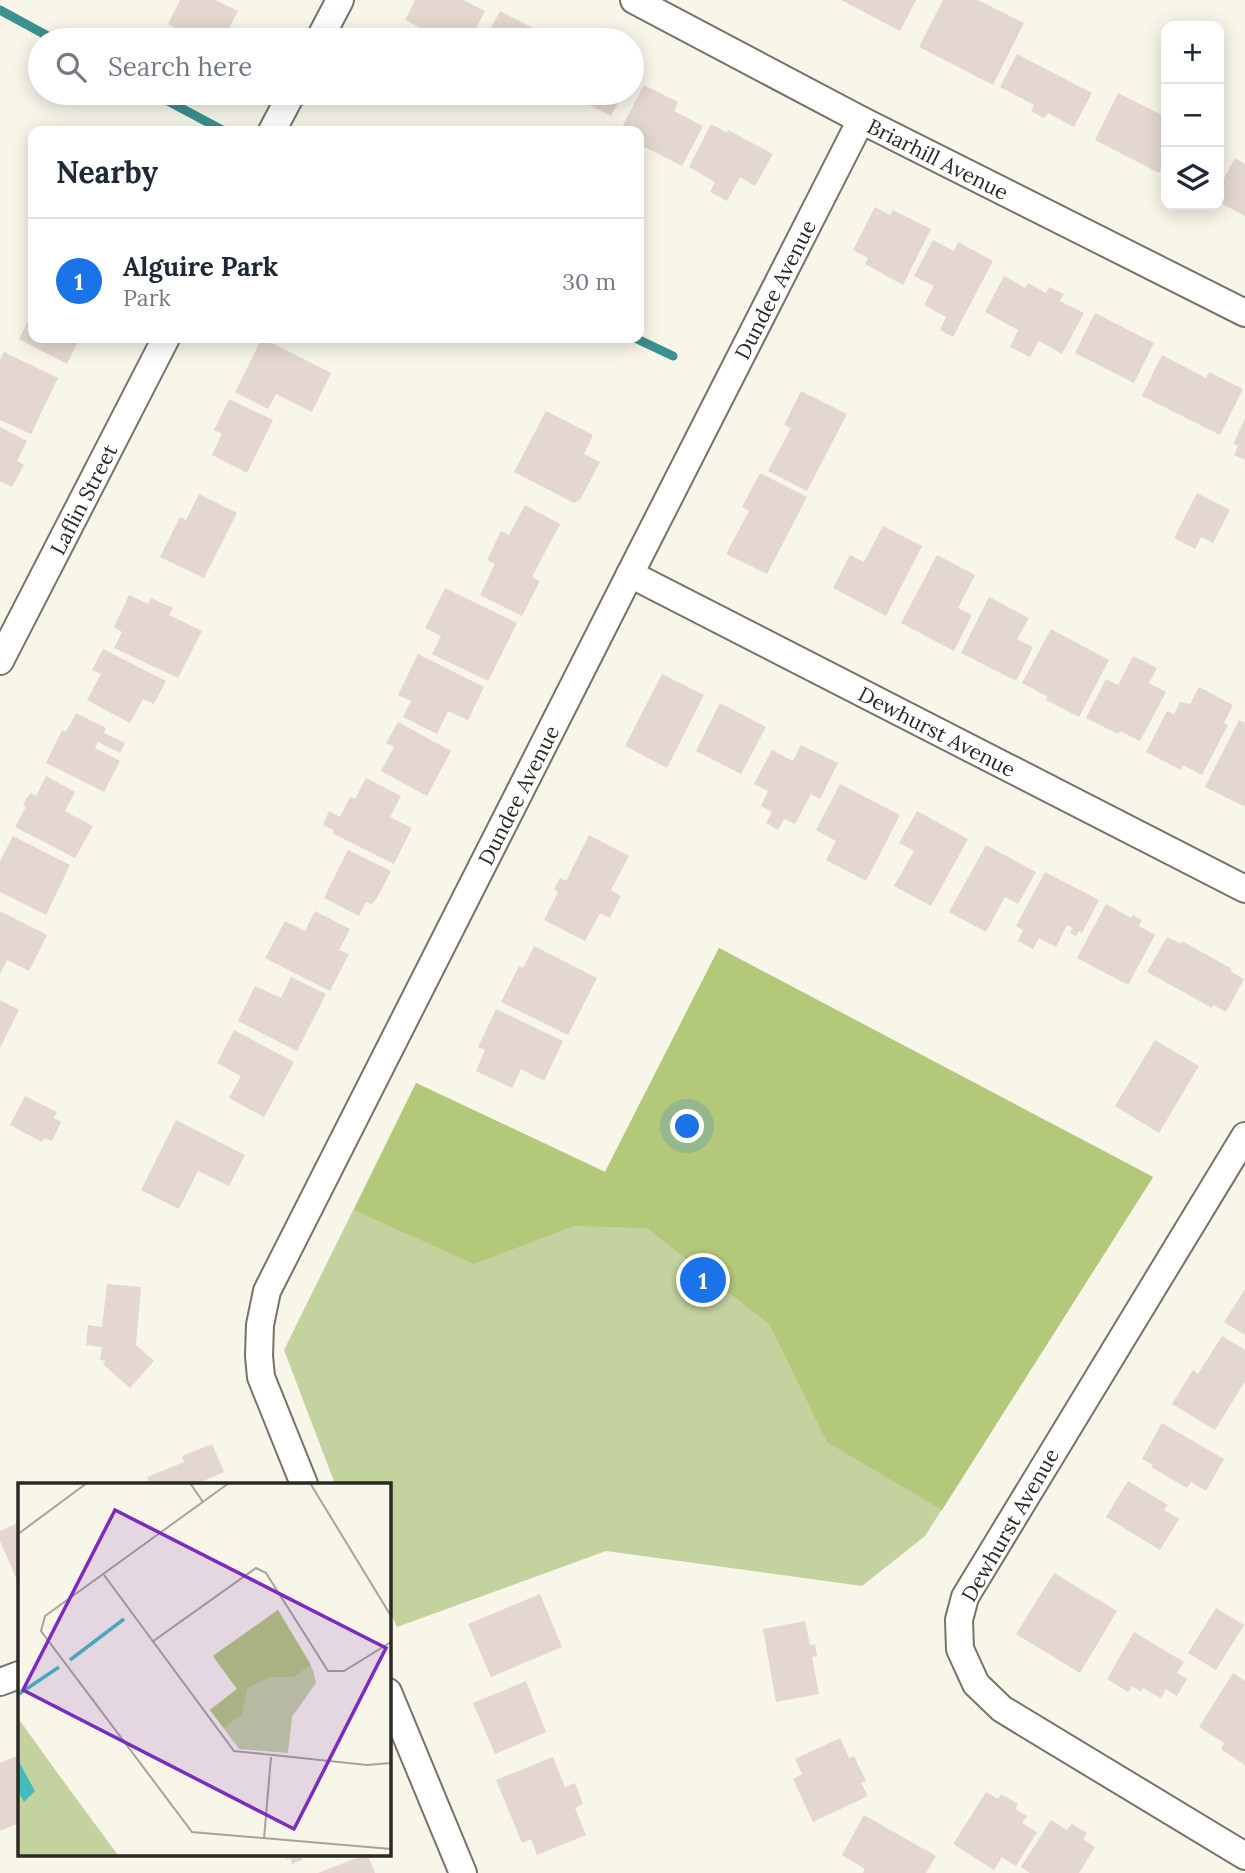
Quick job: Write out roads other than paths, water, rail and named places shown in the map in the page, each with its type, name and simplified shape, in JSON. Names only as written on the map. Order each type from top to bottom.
[{"type":"street","points":[[325,28],[340,0]]},
{"type":"street","name":"Briarhill Avenue","points":[[634,0],[862,120],[1245,313]]},
{"type":"street","points":[[275,126],[286,105]]},
{"type":"street","name":"Dundee Avenue","points":[[303,1483],[261,1377],[260,1325],[267,1291],[862,120]]},
{"type":"street","name":"Laflin Street","points":[[0,661],[163,343]]},
{"type":"street","name":"Dewhurst Avenue","points":[[630,574],[1245,889]]},
{"type":"street","name":"Dewhurst Avenue","points":[[1245,1136],[965,1597],[959,1620],[960,1649],[976,1685],[1002,1709],[1245,1856]]},
{"type":"street","points":[[0,1682],[18,1675]]},
{"type":"street","points":[[390,1697],[463,1873]]},
{"type":"waterway","points":[[0,10],[33,28]]},
{"type":"waterway","points":[[175,105],[215,126]]},
{"type":"waterway","points":[[644,342],[673,356]]},
{"type":"place","name":"Alguire Park","points":[[703,1280]]}]
